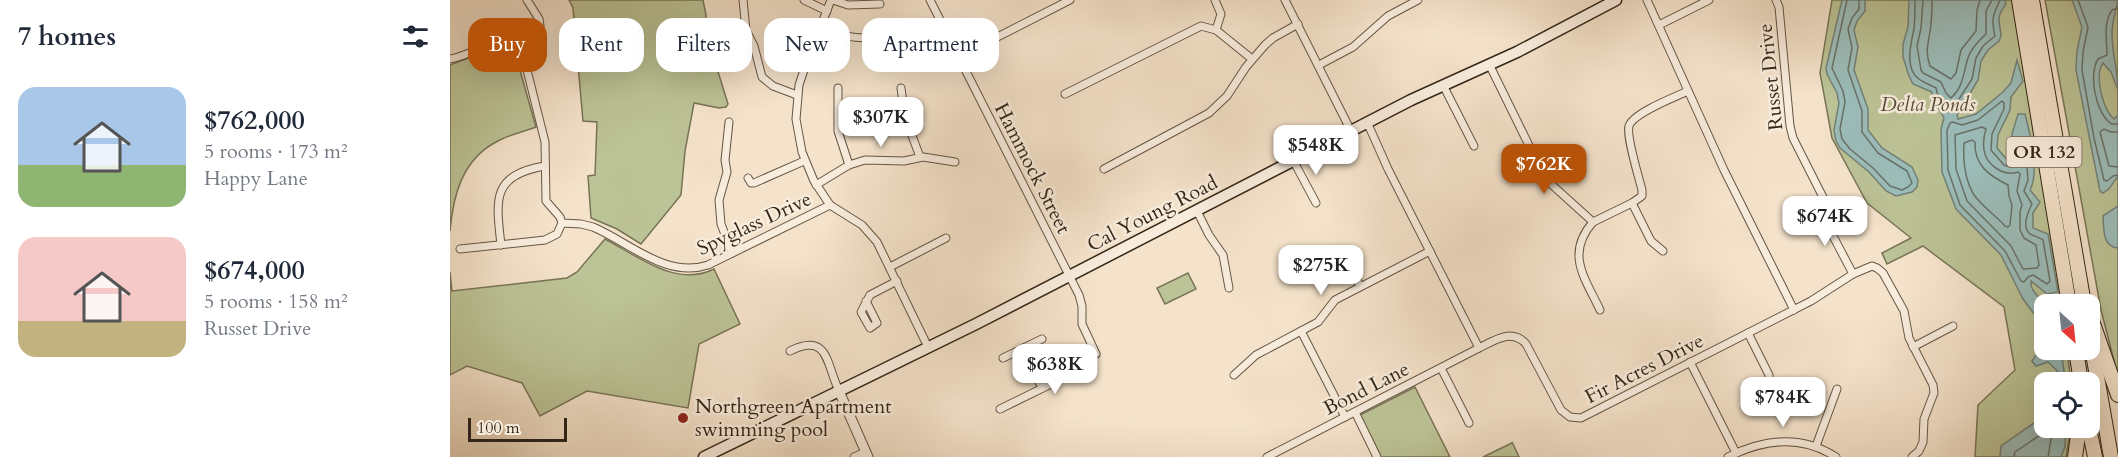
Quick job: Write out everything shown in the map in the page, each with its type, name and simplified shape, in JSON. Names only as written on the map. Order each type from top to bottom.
[{"type":"highway","name":"OR 132","points":[[2019,0],[2066,294]]},
{"type":"highway","name":"OR 132","points":[[2032,0],[2083,294]]},
{"type":"highway","points":[[2100,344],[2118,395]]},
{"type":"highway","points":[[2094,360],[2111,457]]},
{"type":"highway","points":[[2074,457],[2077,438]]},
{"type":"highway","points":[[2091,438],[2094,457]]},
{"type":"main road","name":"Cal Young Road","points":[[704,457],[1197,212],[1367,122],[1616,0]]},
{"type":"street","points":[[527,0],[538,18]]},
{"type":"street","points":[[743,0],[746,30],[754,46],[762,77],[773,86],[797,95]]},
{"type":"street","points":[[804,0],[827,11]]},
{"type":"street","points":[[832,0],[848,5],[880,3]]},
{"type":"street","name":"Spyglass Drive","points":[[824,18],[832,0]]},
{"type":"street","name":"Hammock Street","points":[[930,0],[939,18]]},
{"type":"street","points":[[999,36],[1070,0]]},
{"type":"street","points":[[1215,0],[1221,13],[1216,30]]},
{"type":"street","points":[[1285,0],[1351,131]]},
{"type":"street","points":[[1319,65],[1357,44],[1383,19],[1418,0]]},
{"type":"street","points":[[1647,0],[1732,186],[1794,310]]},
{"type":"street","points":[[1659,26],[1709,0]]},
{"type":"street","name":"Russet Drive","points":[[1776,0],[1779,7],[1792,133],[1831,213],[1833,236],[1853,274]]},
{"type":"street","points":[[1104,169],[1209,113],[1227,96],[1252,59],[1273,38],[1298,24]]},
{"type":"street","points":[[1065,94],[1196,28],[1206,26],[1216,30],[1252,59]]},
{"type":"street","points":[[450,59],[468,53]]},
{"type":"street","points":[[1489,64],[1543,174],[1593,222]]},
{"type":"street","points":[[459,249],[544,240],[557,234],[562,224],[558,215],[546,201],[545,142],[528,72]]},
{"type":"street","name":"Spyglass Drive","points":[[803,72],[797,95],[797,128],[804,161],[816,185],[830,205],[867,230],[877,242],[928,347]]},
{"type":"street","name":"Hammock Street","points":[[966,72],[1070,276],[1082,303],[1082,324],[1096,354],[1067,369],[1051,384],[1042,388]]},
{"type":"street","points":[[1443,85],[1474,146]]},
{"type":"street","points":[[838,88],[838,131],[849,165]]},
{"type":"street","points":[[900,88],[905,117],[920,158]]},
{"type":"street","points":[[1600,310],[1583,275],[1578,258],[1580,244],[1593,222],[1641,198],[1643,193],[1628,133],[1633,119],[1689,91]]},
{"type":"street","points":[[729,122],[725,159],[727,172],[719,200],[722,228],[732,253]]},
{"type":"street","points":[[1367,122],[1388,170],[1479,348]]},
{"type":"street","points":[[816,185],[849,165],[865,160],[904,161],[920,158],[956,162]]},
{"type":"street","points":[[1293,160],[1316,203]]},
{"type":"street","points":[[748,178],[751,183],[754,183],[804,161]]},
{"type":"street","points":[[501,245],[497,207],[501,191],[520,172],[545,166]]},
{"type":"street","points":[[1632,203],[1653,244],[1663,251]]},
{"type":"street","name":"Spyglass Drive","points":[[562,224],[593,226],[677,268],[702,267],[830,205]]},
{"type":"street","points":[[1197,212],[1209,235],[1221,250],[1229,288]]},
{"type":"street","points":[[890,267],[946,238]]},
{"type":"street","points":[[1234,375],[1256,355],[1320,321],[1335,300],[1430,251]]},
{"type":"street","points":[[1346,258],[1360,286]]},
{"type":"street","points":[[1853,274],[1872,266],[1882,273],[1904,311],[1908,335],[1932,382],[1934,393],[1925,415],[1923,442],[1918,452],[1912,457]]},
{"type":"street","name":"Fir Acres Drive","points":[[1479,348],[1504,336],[1517,336],[1522,339],[1530,349],[1561,410],[1575,418],[1595,412],[1794,310],[1853,274]]},
{"type":"street","points":[[866,301],[870,295],[897,281]]},
{"type":"street","points":[[1913,347],[1953,326]]},
{"type":"street","points":[[1301,332],[1345,417]]},
{"type":"street","points":[[1748,333],[1769,375],[1769,380],[1766,382]]},
{"type":"street","points":[[1003,358],[1042,339]]},
{"type":"street","points":[[790,351],[807,344],[820,347],[826,355],[866,454],[855,457]]},
{"type":"street","points":[[1000,409],[1042,388],[1023,348]]},
{"type":"street","name":"Bond Lane","points":[[1267,457],[1479,348]]},
{"type":"street","points":[[1690,362],[1736,453]]},
{"type":"street","points":[[1441,368],[1469,423]]},
{"type":"street","points":[[1816,446],[1837,389]]},
{"type":"street","points":[[1355,412],[1377,457]]},
{"type":"street","points":[[1728,457],[1756,445],[1777,441],[1793,441],[1816,446],[1836,457]]},
{"type":"green space","points":[[569,0],[703,0],[706,18],[656,18],[656,72],[718,72],[728,104],[726,107],[719,108],[694,103],[685,151],[681,195],[641,244],[617,229],[591,218],[588,176],[595,175],[597,122],[583,121],[579,72],[644,72],[644,18],[574,18]]},
{"type":"green space","name":"Delta Ponds","points":[[1832,0],[2012,0],[2060,294],[2034,294],[2034,360],[2068,360],[2070,372],[2034,372],[2034,438],[2069,438],[2066,457],[1975,457],[1978,405],[2015,370],[2004,307],[1923,246],[1887,264],[1882,253],[1911,238],[1867,203],[1832,138],[1820,73]]},
{"type":"green space","points":[[2045,0],[2118,0],[2118,376],[2101,310],[2100,294],[2098,294]]},
{"type":"green space","points":[[468,58],[468,72],[520,72],[536,127],[501,140],[484,150],[475,159],[461,180],[450,231],[450,65]]},
{"type":"green space","points":[[605,239],[658,268],[672,272],[686,275],[700,274],[714,269],[740,324],[699,344],[688,408],[587,391],[540,416],[522,383],[467,366],[450,375],[450,272],[452,291],[567,278],[577,272]]},
{"type":"green space","points":[[1188,273],[1196,289],[1165,304],[1157,288]]},
{"type":"green space","points":[[1415,387],[1450,457],[1381,457],[1360,415]]},
{"type":"green space","points":[[1512,443],[1519,457],[1483,457]]},
{"type":"water","points":[[1842,0],[1865,0],[1865,11],[1857,21],[1854,30],[1858,47],[1854,70],[1868,109],[1868,130],[1882,148],[1912,167],[1918,180],[1917,187],[1912,192],[1896,196],[1886,191],[1869,172],[1840,148],[1836,141],[1834,130],[1839,103],[1826,68]]},
{"type":"water","points":[[1909,0],[2005,0],[2006,4],[1999,16],[2001,36],[1999,41],[1988,50],[1981,61],[1978,80],[1957,115],[1958,119],[1976,114],[2003,92],[2011,83],[2017,60],[2023,81],[2011,97],[2010,110],[1998,135],[1997,148],[2008,161],[2014,157],[2012,134],[2018,114],[2025,114],[2034,163],[2030,190],[2040,202],[2033,213],[2033,228],[2048,234],[2058,292],[2047,294],[2031,281],[2037,294],[2034,294],[2034,314],[2023,299],[2001,255],[1956,209],[1942,172],[1941,129],[1944,118],[1935,101],[1931,100],[1932,92],[1913,84],[1903,57],[1903,44],[1908,27]]},
{"type":"water","points":[[2072,0],[2118,0],[2112,33],[2118,90],[2111,72],[2103,63],[2099,76],[2106,108],[2114,119],[2118,115],[2118,176],[2109,189],[2103,193],[2100,191],[2076,70],[2082,27]]},
{"type":"water","points":[[2118,206],[2118,248],[2106,241],[2103,216]]},
{"type":"water","points":[[2034,358],[2034,360],[2062,360],[2064,372],[2059,372],[2048,362],[2036,366],[2032,361]]},
{"type":"water","points":[[2034,423],[2034,438],[2065,438],[2061,457],[2000,457],[2001,446]]},
{"type":"place","name":"Northgreen Apartment swimming pool","points":[[683,418]]}]
